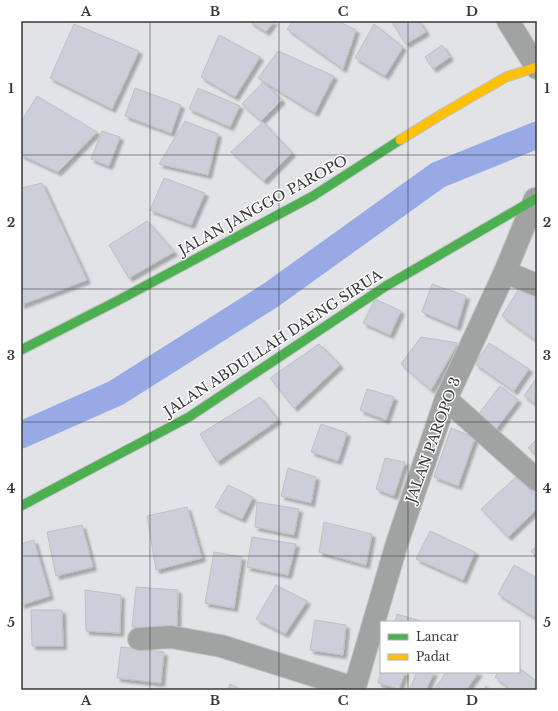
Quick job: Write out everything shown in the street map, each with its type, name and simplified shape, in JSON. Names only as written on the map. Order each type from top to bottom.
[{"type":"main road","name":"JALAN JANGGO PAROPO","points":[[21,350],[119,300],[313,196],[442,114],[506,77],[537,68]]},
{"type":"main road","name":"JALAN ABDULLAH DAENG SIRUA","points":[[21,506],[189,418],[386,286],[536,199]]},
{"type":"street","points":[[508,21],[537,68]]},
{"type":"street","name":"JALAN PAROPO 3","points":[[354,689],[397,543],[446,399],[506,272],[536,199]]},
{"type":"street","points":[[506,272],[537,285]]},
{"type":"street","points":[[446,399],[537,480]]},
{"type":"street","points":[[139,638],[171,637],[221,646],[354,689]]},
{"type":"building","points":[[249,21],[274,21],[266,32]]},
{"type":"building","points":[[293,21],[338,21],[356,30],[343,69],[287,29]]},
{"type":"building","points":[[391,21],[419,21],[426,32],[406,44]]},
{"type":"building","points":[[74,24],[139,51],[112,109],[50,78]]},
{"type":"building","points":[[374,24],[403,47],[385,76],[355,58]]},
{"type":"building","points":[[219,35],[260,57],[235,97],[201,77]]},
{"type":"building","points":[[442,45],[450,57],[433,69],[425,57]]},
{"type":"building","points":[[278,51],[334,76],[315,113],[258,78]]},
{"type":"building","points":[[263,82],[282,100],[261,121],[242,104]]},
{"type":"building","points":[[135,88],[181,105],[171,133],[125,116]]},
{"type":"building","points":[[198,88],[240,106],[230,127],[189,109]]},
{"type":"building","points":[[37,96],[97,132],[58,172],[21,155],[21,122]]},
{"type":"building","points":[[185,121],[218,134],[208,175],[159,164]]},
{"type":"building","points":[[263,122],[292,153],[264,181],[231,152]]},
{"type":"building","points":[[102,131],[120,137],[109,166],[91,159]]},
{"type":"building","points":[[164,178],[205,193],[191,225],[150,210]]},
{"type":"building","points":[[42,183],[87,280],[21,305],[21,188]]},
{"type":"building","points":[[147,221],[174,252],[129,278],[109,245]]},
{"type":"building","points":[[432,284],[466,296],[457,327],[422,312]]},
{"type":"building","points":[[520,287],[537,297],[537,337],[535,340],[502,316]]},
{"type":"building","points":[[375,299],[401,311],[390,335],[363,323]]},
{"type":"building","points":[[421,337],[458,343],[431,390],[401,364]]},
{"type":"building","points":[[489,343],[529,369],[514,391],[475,364]]},
{"type":"building","points":[[319,344],[340,365],[294,408],[270,378]]},
{"type":"building","points":[[537,377],[537,405],[524,396]]},
{"type":"building","points":[[500,386],[518,400],[493,433],[474,420]]},
{"type":"building","points":[[367,389],[394,397],[386,420],[360,410]]},
{"type":"building","points":[[260,397],[278,420],[217,462],[200,434]]},
{"type":"building","points":[[321,424],[347,433],[338,461],[311,452]]},
{"type":"building","points":[[451,428],[475,438],[458,486],[434,477]]},
{"type":"building","points":[[537,439],[537,455],[528,448]]},
{"type":"building","points":[[385,458],[405,462],[394,496],[376,489]]},
{"type":"building","points":[[288,468],[316,477],[311,503],[281,496]]},
{"type":"building","points":[[516,477],[537,496],[537,509],[508,537],[481,509]]},
{"type":"building","points":[[228,485],[253,497],[242,519],[215,507]]},
{"type":"building","points":[[257,502],[299,509],[294,535],[255,527]]},
{"type":"building","points":[[187,507],[202,558],[156,570],[147,516]]},
{"type":"building","points":[[324,522],[372,534],[366,565],[319,552]]},
{"type":"building","points":[[82,525],[93,567],[56,576],[47,532]]},
{"type":"building","points":[[430,531],[475,552],[463,580],[416,559]]},
{"type":"building","points":[[252,537],[296,544],[288,575],[247,567]]},
{"type":"building","points":[[34,540],[50,596],[21,605],[21,544]]},
{"type":"building","points":[[537,546],[537,558],[531,551]]},
{"type":"building","points":[[214,552],[242,557],[234,608],[205,603]]},
{"type":"building","points":[[514,565],[537,578],[537,619],[498,594]]},
{"type":"building","points":[[276,585],[307,601],[285,634],[256,619]]},
{"type":"building","points":[[136,587],[178,590],[177,631],[132,627]]},
{"type":"building","points":[[85,590],[121,595],[120,633],[86,631]]},
{"type":"building","points":[[31,610],[62,610],[63,646],[32,646]]},
{"type":"building","points":[[397,614],[421,621],[395,621]]},
{"type":"building","points":[[315,620],[346,625],[343,655],[310,650]]},
{"type":"building","points":[[121,647],[164,652],[161,683],[117,678]]},
{"type":"building","points":[[520,669],[537,682],[537,690],[511,690],[495,677],[497,673],[520,673]]},
{"type":"building","points":[[380,673],[405,673],[399,689],[378,683]]},
{"type":"building","points":[[417,673],[434,673],[426,690],[409,690]]},
{"type":"building","points":[[445,673],[478,673],[466,690],[434,690]]},
{"type":"building","points":[[230,684],[243,690],[228,690]]},
{"type":"building","points":[[486,686],[491,690],[483,690]]},
{"type":"waterway","points":[[21,435],[116,393],[271,295],[438,175],[537,135]]},
{"type":"traffic: fast","points":[[21,350],[119,300],[313,196],[400,140]]},
{"type":"traffic: fast","points":[[21,506],[189,417],[386,286],[537,198]]},
{"type":"traffic: slow","points":[[400,140],[506,77],[537,67]]}]
